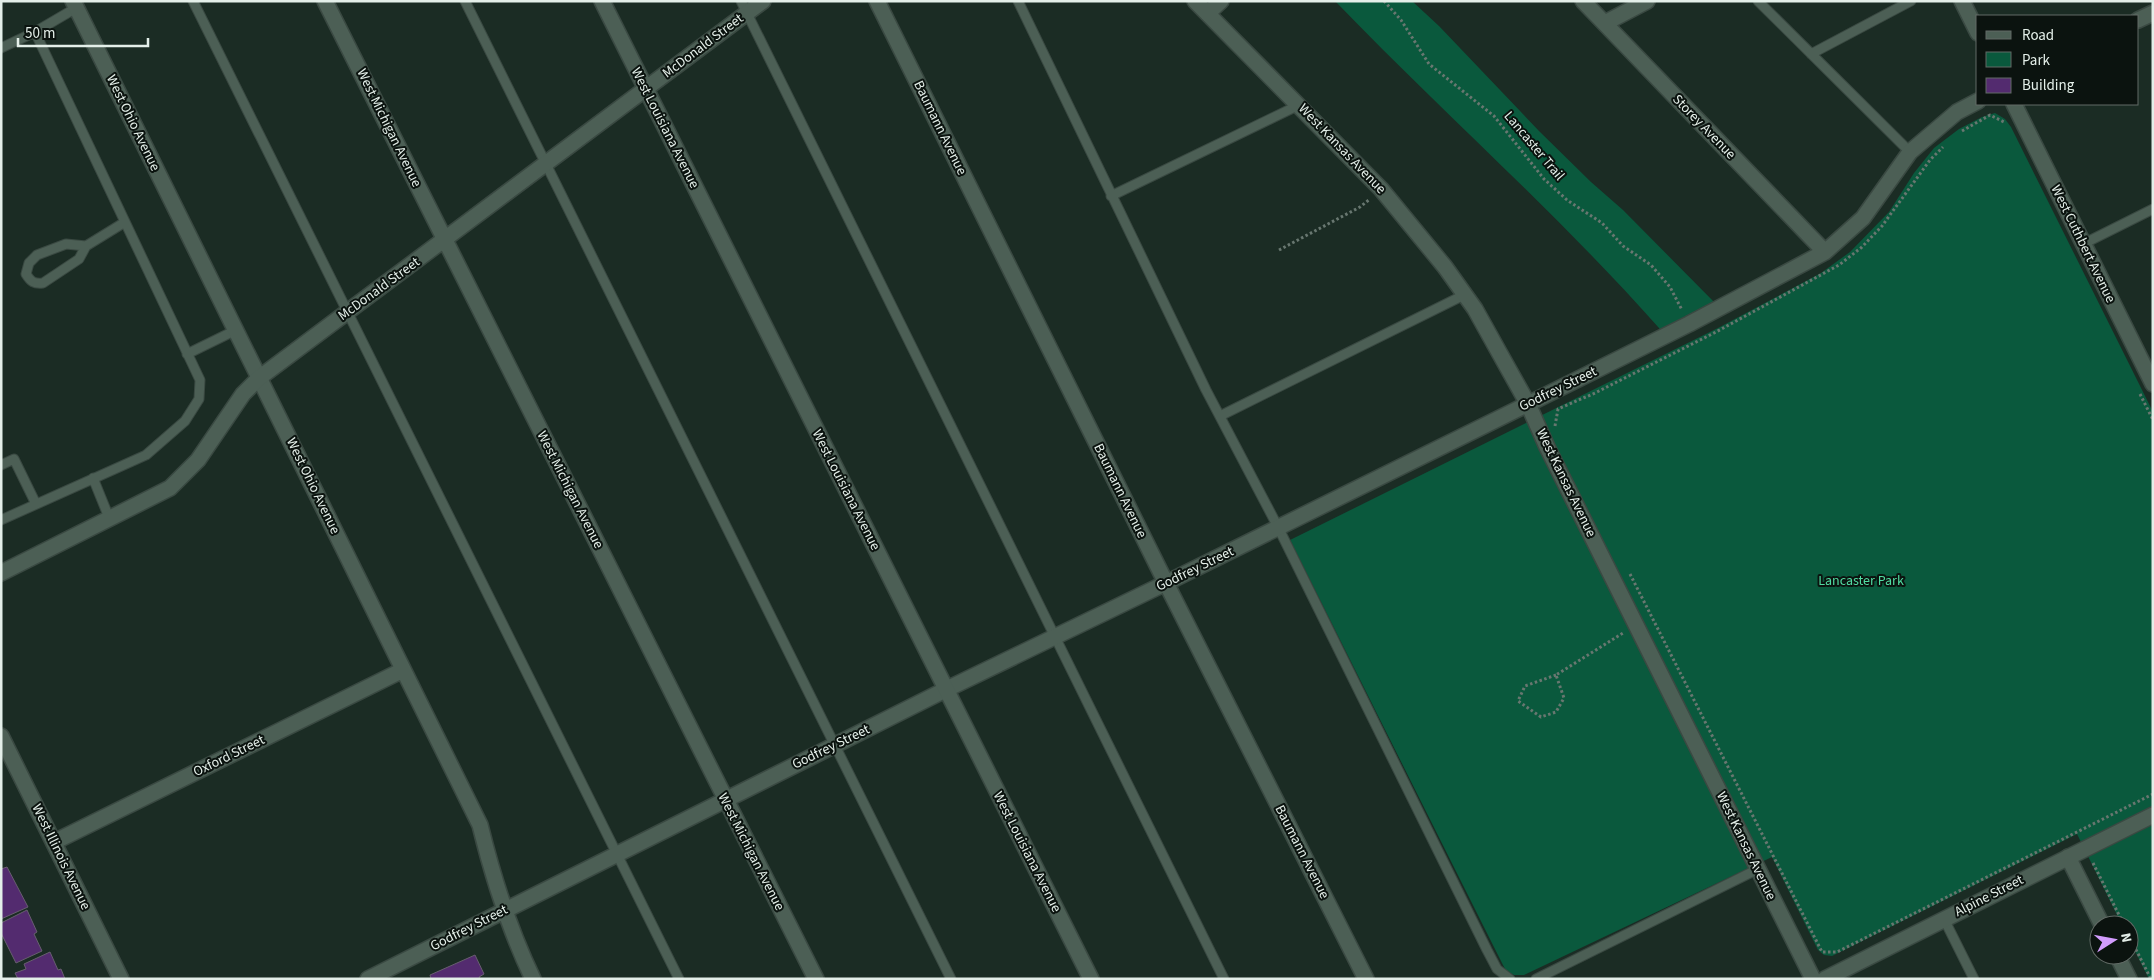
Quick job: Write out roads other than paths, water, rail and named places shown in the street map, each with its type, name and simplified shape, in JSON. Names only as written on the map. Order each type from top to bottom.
[{"type":"street","name":"West Michigan Avenue","points":[[325,1],[724,800],[816,979]]},
{"type":"street","name":"West Louisiana Avenue","points":[[602,1],[1091,979]]},
{"type":"street","name":"McDonald Street","points":[[1,573],[160,494],[182,478],[211,442],[243,394],[259,378],[445,241],[646,89],[744,7],[763,1]]},
{"type":"street","name":"Baumann Avenue","points":[[876,1],[1366,979]]},
{"type":"street","name":"West Kansas Avenue","points":[[1195,1],[1381,189],[1445,267],[1475,309],[1528,404],[1547,447],[1812,979]]},
{"type":"street","points":[[1208,13],[1221,1]]},
{"type":"street","name":"Storey Avenue","points":[[1583,1],[1825,252]]},
{"type":"street","points":[[1605,23],[1647,1]]},
{"type":"street","points":[[1962,1],[1976,29]]},
{"type":"street","name":"West Ohio Avenue","points":[[74,5],[480,824],[492,873],[515,942],[533,979]]},
{"type":"street","points":[[2139,20],[2153,13]]},
{"type":"street","name":"Godfrey Street","points":[[368,979],[385,975],[505,909],[1689,324],[1825,252],[1863,218],[1910,152],[1957,112],[1976,102]]},
{"type":"street","name":"West Cuthbert Avenue","points":[[2014,105],[2153,384]]},
{"type":"street","name":"Oxford Street","points":[[54,842],[403,670]]},
{"type":"street","name":"West Illinois Avenue","points":[[1,736],[121,979]]},
{"type":"street","name":"Alpine Street","points":[[1825,979],[2153,814]]},
{"type":"street","points":[[2068,857],[2097,915]]},
{"type":"street","points":[[2123,965],[2129,979]]},
{"type":"lane","points":[[193,1],[679,979]]},
{"type":"lane","points":[[465,1],[951,979]]},
{"type":"lane","points":[[1018,1],[1111,196],[1220,416],[1278,527],[1487,950],[1497,969],[1510,979]]},
{"type":"lane","points":[[1758,1],[1910,152]]},
{"type":"lane","points":[[1811,54],[1911,1]]},
{"type":"lane","points":[[1,48],[35,32],[74,5]]},
{"type":"lane","points":[[744,7],[1224,979]]},
{"type":"lane","points":[[1,520],[146,455],[185,422],[199,399],[200,380],[35,32]]},
{"type":"lane","points":[[1111,196],[1298,105]]},
{"type":"lane","points":[[2083,244],[2153,209]]},
{"type":"lane","points":[[86,246],[66,244],[37,255],[29,264],[26,274],[31,282],[36,284],[43,283],[79,259],[86,246],[125,222]]},
{"type":"lane","points":[[1220,416],[1464,294]]},
{"type":"lane","points":[[187,354],[236,330]]},
{"type":"lane","points":[[1,465],[14,459],[36,504]]},
{"type":"lane","points":[[93,478],[110,520]]},
{"type":"lane","points":[[1536,979],[1758,869]]},
{"type":"lane","points":[[1944,919],[1974,979]]},
{"type":"park label","name":"Lancaster Park","points":[[1861,581]]}]
